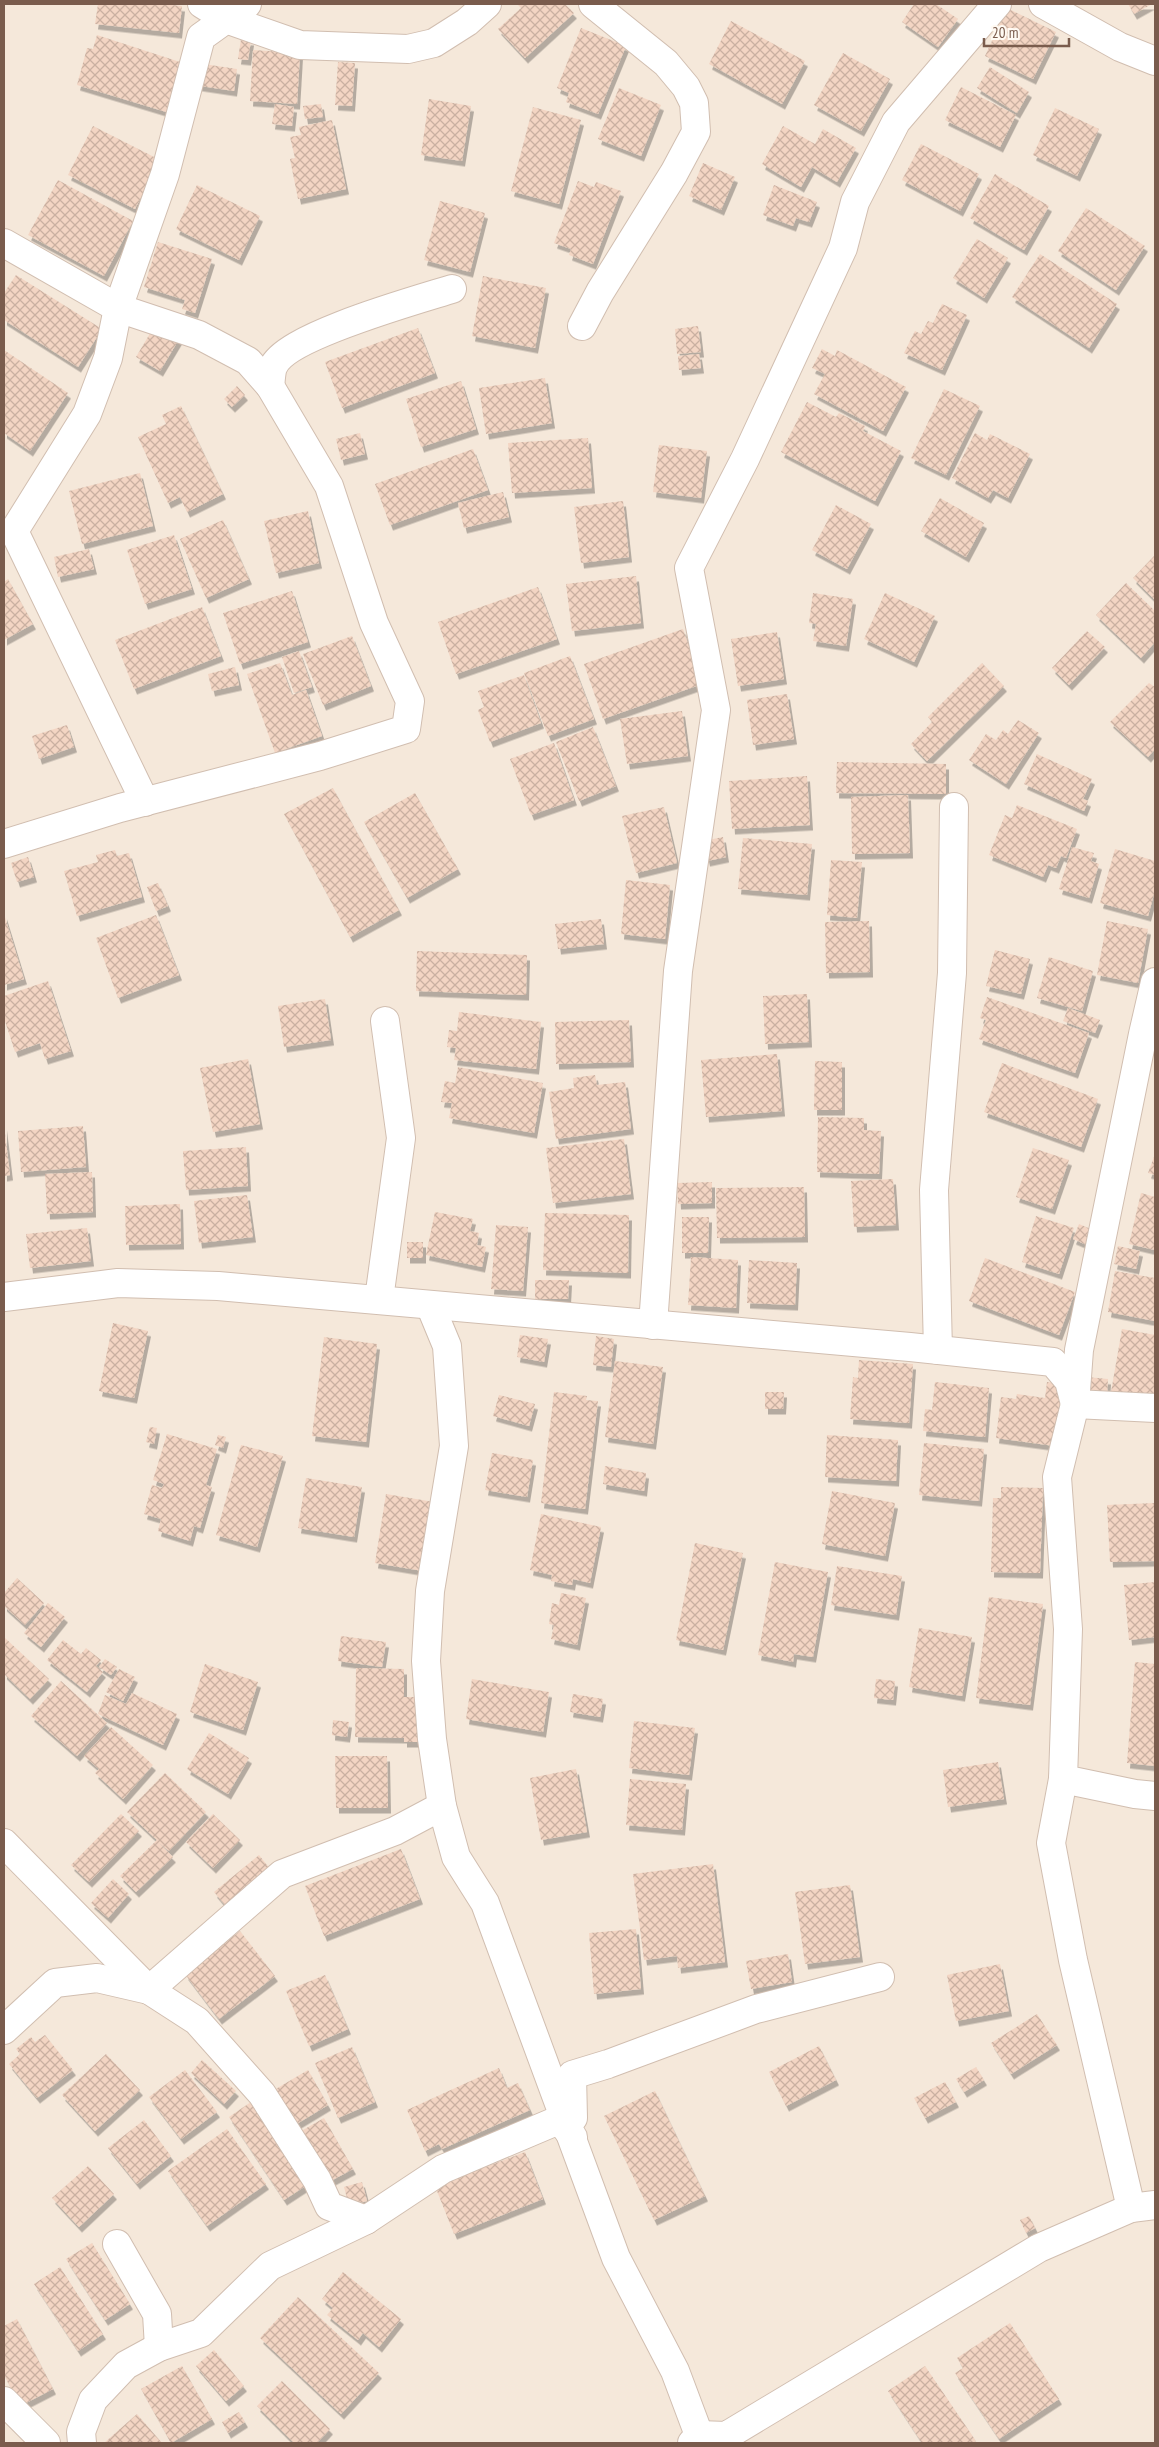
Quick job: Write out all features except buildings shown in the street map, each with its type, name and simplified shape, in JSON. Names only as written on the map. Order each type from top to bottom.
[{"type":"street","points":[[202,4],[236,12],[300,45],[408,50],[434,43],[468,22],[487,4]]},
{"type":"street","points":[[582,326],[600,292],[674,173],[696,132],[694,103],[686,87],[666,63],[593,4]]},
{"type":"street","points":[[653,1325],[678,971],[716,710],[689,568],[766,415],[843,248],[855,202],[896,122],[997,4]]},
{"type":"street","points":[[1043,4],[1120,47],[1155,61]]},
{"type":"street","points":[[146,802],[9,528],[87,414],[108,358],[118,308],[165,174],[200,37],[236,12]]},
{"type":"street","points":[[4,243],[118,308],[199,335],[248,361],[270,386],[328,486],[374,623],[410,701],[406,729],[320,756],[146,802],[4,844]]},
{"type":"street","points":[[270,386],[273,366],[294,346],[374,314],[452,289]]},
{"type":"street","points":[[938,1350],[934,1190],[952,973],[954,807]]},
{"type":"street","points":[[430,1305],[446,1346],[454,1446],[430,1591],[426,1661],[432,1739],[442,1806],[456,1857],[485,1903],[573,2137],[616,2258],[675,2370],[696,2439],[726,2436],[1039,2248],[1143,2206],[1073,1960],[1051,1843],[1064,1779],[1068,1629],[1057,1477],[1075,1404],[1079,1350],[1149,1036],[1155,982]]},
{"type":"street","points":[[379,1299],[401,1138],[385,1021]]},
{"type":"street","points":[[4,1297],[118,1282],[218,1286],[938,1350],[1053,1362],[1069,1381],[1075,1404]]},
{"type":"street","points":[[1075,1404],[1155,1408]]},
{"type":"street","points":[[1064,1779],[1135,1794],[1155,1796]]},
{"type":"street","points":[[149,1990],[282,1874],[395,1831],[442,1806]]},
{"type":"street","points":[[4,1843],[149,1990],[197,2021],[262,2094],[317,2180],[329,2206],[366,2220]]},
{"type":"street","points":[[573,2137],[572,2075],[608,2064],[756,2009],[880,1977]]},
{"type":"street","points":[[4,2030],[54,1983],[97,1978],[149,1990]]},
{"type":"street","points":[[82,2443],[81,2432],[93,2400],[126,2365],[160,2347],[200,2333],[270,2266],[366,2220],[443,2169],[554,2122],[562,2123],[573,2137]]},
{"type":"street","points":[[117,2244],[156,2314],[160,2347]]},
{"type":"street","points":[[4,2401],[46,2443]]},
{"type":"shaded area","points":[[4,4],[1155,4],[1155,2443],[4,2443]]}]
